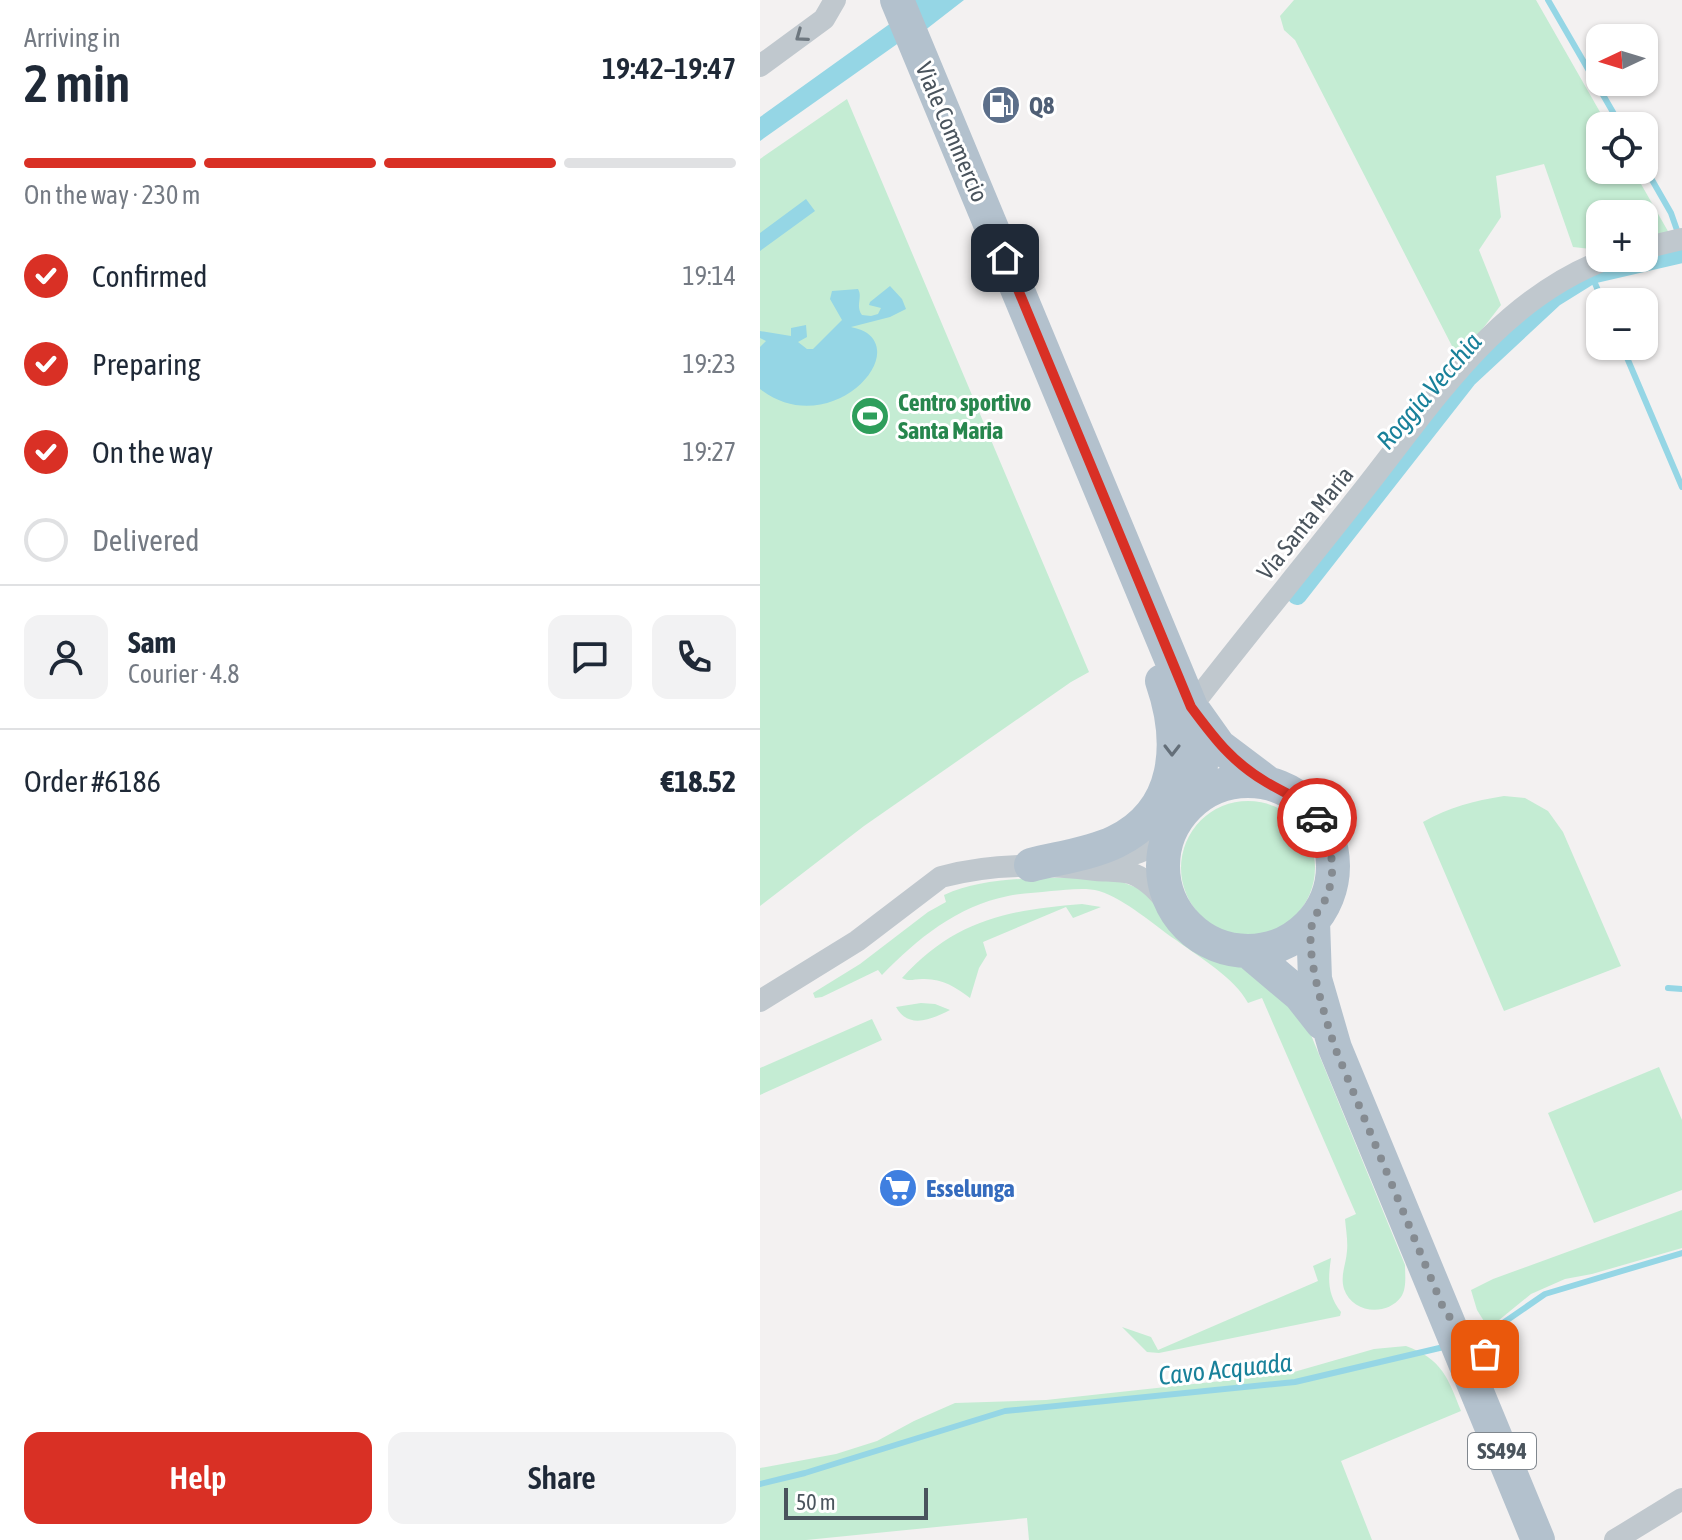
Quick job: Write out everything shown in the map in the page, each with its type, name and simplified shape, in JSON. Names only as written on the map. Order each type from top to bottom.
[{"type":"main road","name":"Viale Commercio","points":[[903,15],[1191,707],[1202,757],[1200,785],[1179,818],[1164,851],[1163,874],[1168,896],[1178,916],[1202,938],[1232,950],[1267,950],[1300,934],[1313,921],[1328,894],[1332,862],[1330,847],[1325,832],[1307,805],[1295,795],[1268,783],[1219,746],[1191,707]]},
{"type":"main road","points":[[1041,865],[1115,842],[1149,819],[1169,787],[1173,753],[1170,703],[1125,571],[1111,513]]},
{"type":"main road","name":"Viale Commercio","points":[[1179,818],[1205,792],[1225,784],[1246,781],[1268,783]]},
{"type":"main road","name":"Viale Commercio","points":[[1313,921],[1315,979],[1335,1048]]},
{"type":"main road","name":"Viale Commercio","points":[[1249,952],[1300,995],[1319,1017],[1335,1048],[1452,1323],[1476,1358],[1538,1540]]},
{"type":"main road","points":[[1476,1358],[1561,1540]]},
{"type":"street","points":[[760,66],[824,19],[835,0]]},
{"type":"street","name":"Via Santa Maria","points":[[1191,707],[1458,370],[1542,291],[1586,267]]},
{"type":"street","points":[[760,1001],[857,941],[941,877],[981,868],[1132,856],[1151,849],[1179,818]]},
{"type":"street","points":[[1041,865],[1132,874],[1151,885],[1178,916]]},
{"type":"street","points":[[1615,1540],[1682,1499]]},
{"type":"green space","points":[[1294,0],[1536,0],[1586,88],[1586,96],[1591,96],[1600,112],[1586,112],[1586,184],[1641,184],[1650,200],[1586,200],[1586,248],[1573,247],[1544,164],[1496,176],[1501,217],[1479,250],[1501,305],[1470,345],[1460,350],[1453,348],[1295,40],[1284,30],[1280,16]]},
{"type":"green space","name":"Centro sportivo Santa Maria","points":[[847,99],[1089,672],[864,826],[760,906],[760,159]]},
{"type":"green space","points":[[1658,214],[1669,233],[1658,236]]},
{"type":"green space","points":[[1504,796],[1525,798],[1548,811],[1563,832],[1621,966],[1504,1011],[1423,822],[1462,805]]},
{"type":"green space","points":[[1248,801],[1274,806],[1296,820],[1310,842],[1315,868],[1310,894],[1296,916],[1274,930],[1248,935],[1222,930],[1200,916],[1186,894],[1181,868],[1186,842],[1200,820],[1222,806]]},
{"type":"green space","points":[[1088,877],[1122,882],[1148,892],[1178,930],[1201,946],[1250,968],[1297,1012],[1311,1035],[1405,1265],[1404,1290],[1395,1303],[1387,1308],[1370,1310],[1354,1303],[1344,1289],[1345,1219],[1356,1214],[1262,998],[1248,1003],[1216,968],[1119,900],[1099,891],[1082,889],[1019,894],[989,901],[939,926],[882,975],[878,970],[815,998],[813,993],[860,964],[928,912],[946,902],[944,895],[997,881]]},
{"type":"green space","points":[[1082,904],[1101,907],[1073,918],[1066,907],[983,942],[987,955],[979,968],[970,998],[942,982],[902,978],[922,958],[962,931],[1006,915]]},
{"type":"green space","points":[[921,1003],[950,1010],[928,1019],[914,1020],[901,1014],[896,1007]]},
{"type":"green space","points":[[872,1019],[882,1040],[760,1095],[760,1068]]},
{"type":"green space","points":[[1659,1067],[1682,1120],[1682,1190],[1594,1223],[1548,1113]]},
{"type":"green space","points":[[1682,1210],[1682,1248],[1565,1279],[1531,1294],[1493,1325],[1487,1326],[1477,1310],[1471,1290],[1493,1279]]},
{"type":"green space","points":[[1331,1258],[1330,1286],[1340,1316],[1159,1353],[1147,1352],[1122,1327],[1151,1337],[1158,1350],[1318,1281],[1313,1266]]},
{"type":"green space","points":[[1406,1346],[1428,1357],[1442,1371],[1461,1411],[1341,1461],[1372,1540],[1029,1540],[1027,1518],[806,1540],[760,1540],[760,1468],[836,1454],[877,1441],[955,1403],[1046,1400],[1287,1374],[1374,1349]]},
{"type":"water","points":[[913,0],[964,0],[924,31]]},
{"type":"water","points":[[891,23],[900,42],[760,141],[760,117]]},
{"type":"water","points":[[806,199],[815,211],[760,251],[760,233]]},
{"type":"water","points":[[890,286],[902,299],[906,309],[890,317],[851,327],[867,333],[876,346],[876,361],[852,391],[833,401],[810,406],[785,402],[760,389],[760,347],[766,341],[760,338],[760,331],[791,336],[791,328],[806,325],[807,337],[798,342],[807,349],[813,349],[842,320],[830,299],[832,291],[858,289],[860,312],[871,316],[878,314],[881,308],[869,305],[870,302]]},
{"type":"waterway","points":[[1548,0],[1613,112]]},
{"type":"waterway","points":[[1654,184],[1678,233]]},
{"type":"waterway","name":"Roggia Vecchia","points":[[1297,595],[1467,378],[1554,297],[1591,274],[1682,253]]},
{"type":"waterway","points":[[1591,274],[1597,288]]},
{"type":"waterway","points":[[1628,360],[1682,487]]},
{"type":"waterway","points":[[1668,988],[1682,989]]},
{"type":"waterway","name":"Cavo Acquada","points":[[1466,1340],[1490,1332],[1545,1294],[1682,1253]]},
{"type":"waterway","name":"Cavo Acquada","points":[[760,1484],[1005,1411],[1295,1382],[1448,1346]]},
{"type":"way so far","points":[[1317,818],[1330,847],[1332,878],[1322,908],[1313,921],[1312,948],[1315,979],[1335,1048],[1445,1312],[1485,1354]]},
{"type":"place","name":"Q8","points":[[1001,105]]},
{"type":"place","name":"Centro sportivo Santa Maria","points":[[870,416]]},
{"type":"place","name":"Esselunga","points":[[898,1188]]},
{"type":"route","points":[[1005,258],[1191,707],[1219,746],[1268,783],[1295,795],[1317,818]]}]
